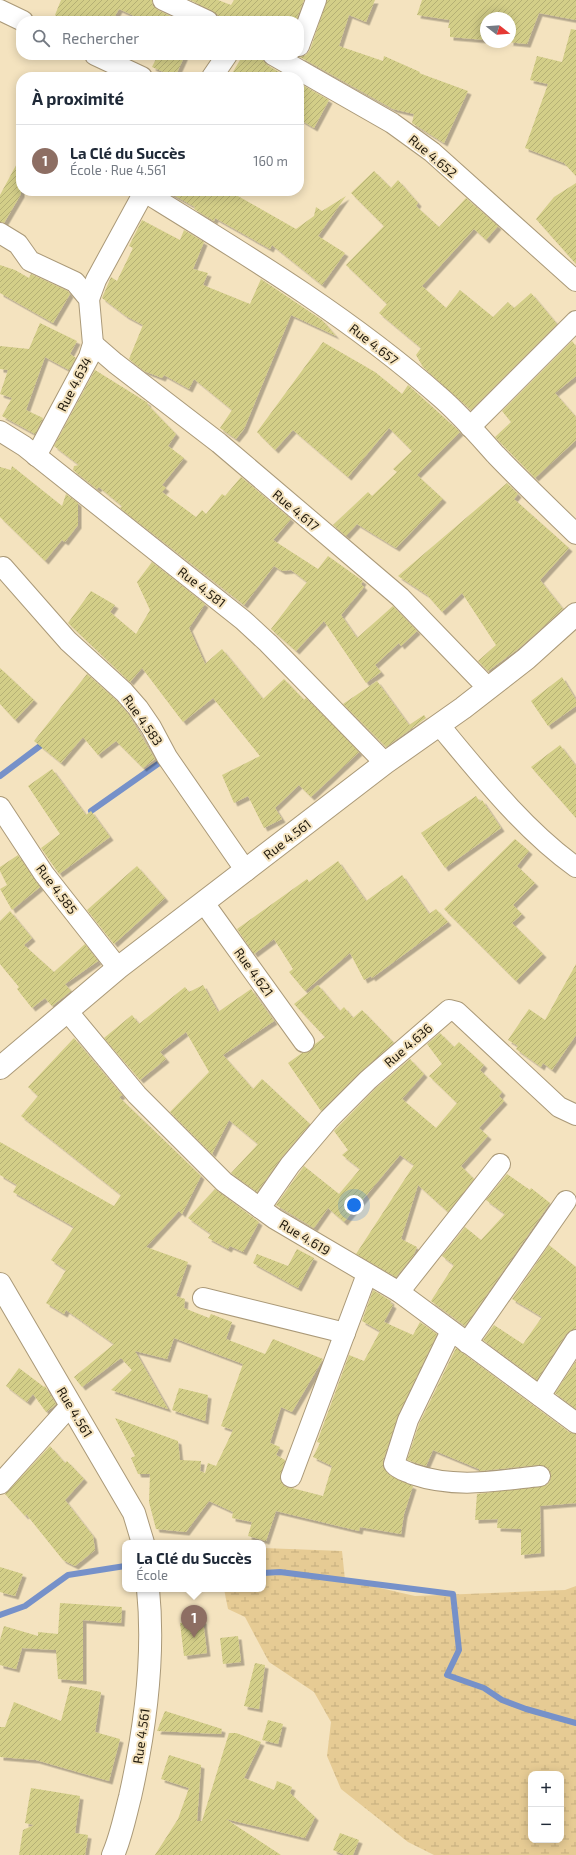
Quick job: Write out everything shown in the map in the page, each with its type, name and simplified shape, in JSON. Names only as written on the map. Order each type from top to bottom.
[{"type":"main road","name":"Rue 4.561","points":[[0,1068],[68,1012],[118,968],[386,763],[440,726],[526,659],[576,614]]},
{"type":"main road","name":"Rue 4.561","points":[[0,1284],[134,1513],[142,1540]]},
{"type":"main road","name":"Rue 4.561","points":[[113,1855],[124,1823],[139,1756],[147,1688],[150,1633],[148,1592]]},
{"type":"street","points":[[163,0],[197,16]]},
{"type":"street","points":[[304,32],[316,0]]},
{"type":"street","points":[[0,10],[16,18]]},
{"type":"street","points":[[106,60],[131,72]]},
{"type":"street","points":[[215,72],[224,60]]},
{"type":"street","name":"Rue 4.652","points":[[294,60],[392,123],[432,152],[576,281]]},
{"type":"street","points":[[0,234],[18,244],[30,262],[74,282],[89,299],[96,280],[140,196]]},
{"type":"street","name":"Rue 4.657","points":[[151,196],[250,256],[320,303],[380,348],[434,392],[470,427],[532,492],[576,534]]},
{"type":"street","name":"Rue 4.634","points":[[36,456],[81,374],[93,344],[89,299]]},
{"type":"street","points":[[470,427],[576,321]]},
{"type":"street","name":"Rue 4.617","points":[[93,344],[114,363],[219,443],[400,597],[488,688]]},
{"type":"street","name":"Rue 4.581","points":[[0,431],[36,456],[243,620],[268,643],[386,763]]},
{"type":"street","name":"Rue 4.583","points":[[3,567],[68,640],[124,692],[138,708],[151,727],[167,757],[246,871]]},
{"type":"street","points":[[440,726],[476,769],[531,828],[562,857],[576,867]]},
{"type":"street","name":"Rue 4.585","points":[[0,807],[44,874],[118,968]]},
{"type":"street","name":"Rue 4.621","points":[[204,903],[304,1042]]},
{"type":"street","name":"Rue 4.636","points":[[260,1208],[290,1165],[329,1119],[368,1080],[449,1010],[457,1012],[559,1107],[576,1115]]},
{"type":"street","name":"Rue 4.619","points":[[68,1012],[137,1095],[224,1182],[260,1208],[399,1292],[576,1423]]},
{"type":"street","points":[[399,1292],[500,1164]]},
{"type":"street","points":[[467,1343],[566,1201]]},
{"type":"street","points":[[292,1477],[367,1274]]},
{"type":"street","points":[[203,1298],[345,1333]]},
{"type":"street","points":[[451,1331],[408,1420],[394,1464],[400,1470],[444,1482],[470,1483],[540,1476]]},
{"type":"street","points":[[540,1396],[576,1340]]},
{"type":"street","points":[[0,1484],[71,1405]]},
{"type":"green space","points":[[266,1548],[342,1551],[345,1580],[415,1596],[565,1590],[576,1586],[576,1855],[434,1855],[408,1842],[341,1789],[327,1756],[331,1722],[314,1692],[269,1662],[245,1617],[228,1609],[225,1592],[266,1592]]},
{"type":"building","points":[[61,0],[152,0],[153,6],[171,16],[134,16],[119,9],[115,16],[55,15]]},
{"type":"building","points":[[190,0],[218,0],[231,5],[234,0],[304,0],[298,16],[218,16],[213,11]]},
{"type":"building","points":[[327,0],[375,0],[366,22],[349,15],[339,46],[383,61],[384,56],[420,72],[419,73],[468,91],[444,143],[412,123],[414,114],[393,109],[304,59],[304,56],[310,50]]},
{"type":"building","points":[[422,0],[576,0],[576,20],[539,13],[527,44],[516,43],[516,12],[480,12],[480,40],[450,37],[450,28],[448,28],[450,20],[417,15]]},
{"type":"building","points":[[571,29],[576,30],[576,176],[564,163],[525,148],[548,84],[530,80],[537,56],[562,62]]},
{"type":"building","points":[[156,60],[183,60],[177,72],[164,72],[152,67]]},
{"type":"building","points":[[240,60],[263,60],[267,65],[279,72],[233,72]]},
{"type":"building","points":[[304,86],[329,100],[314,128],[304,122]]},
{"type":"building","points":[[16,165],[16,196],[20,196],[4,223],[0,222],[0,195]]},
{"type":"building","points":[[374,171],[391,188],[398,180],[418,203],[416,206],[439,227],[466,198],[498,226],[486,240],[474,229],[422,286],[446,308],[460,290],[493,317],[508,302],[514,308],[531,293],[557,324],[471,410],[423,367],[416,355],[421,348],[379,313],[387,304],[346,265],[384,226],[351,193]]},
{"type":"building","points":[[576,183],[576,264],[536,219],[554,197]]},
{"type":"building","points":[[175,196],[238,196],[296,229],[314,216],[316,207],[322,211],[346,196],[318,236],[345,253],[322,285],[272,245],[270,249],[215,218],[214,221],[194,209],[195,207]]},
{"type":"building","points":[[142,220],[180,240],[184,230],[204,242],[193,269],[208,273],[203,285],[250,304],[261,279],[322,320],[336,336],[291,315],[244,429],[236,439],[220,428],[232,410],[194,379],[189,389],[164,375],[162,378],[144,371],[129,359],[143,325],[126,316],[102,298],[111,277],[117,281],[133,248],[129,246]]},
{"type":"building","points":[[0,265],[15,270],[29,278],[31,274],[68,291],[70,294],[53,323],[0,293]]},
{"type":"building","points":[[40,323],[77,341],[70,354],[76,358],[69,370],[45,357],[26,410],[43,418],[35,434],[2,416],[12,398],[0,394],[8,370],[0,369],[0,346],[29,349]]},
{"type":"building","points":[[572,341],[576,346],[576,376],[555,393],[576,417],[576,440],[535,478],[495,437],[511,422],[502,411]]},
{"type":"building","points":[[323,342],[375,372],[402,394],[408,385],[460,432],[417,475],[443,499],[396,548],[357,524],[346,536],[333,525],[368,492],[372,496],[397,472],[393,469],[412,451],[389,428],[348,477],[293,430],[275,450],[257,432]]},
{"type":"building","points":[[95,370],[148,403],[147,404],[176,434],[168,446],[184,458],[162,485],[166,488],[162,492],[196,517],[202,510],[206,514],[222,494],[225,496],[241,477],[291,519],[273,540],[318,569],[328,556],[363,581],[361,584],[364,587],[341,615],[357,638],[393,606],[417,631],[401,646],[399,643],[375,665],[381,672],[366,683],[324,621],[296,651],[271,629],[307,582],[291,570],[282,571],[274,566],[244,605],[120,508],[122,506],[99,487],[97,489],[73,470],[74,466],[79,465],[54,446]]},
{"type":"building","points":[[12,466],[62,506],[66,494],[78,503],[78,525],[65,542],[62,540],[45,561],[0,517],[0,467],[11,470]]},
{"type":"building","points":[[507,483],[518,494],[514,499],[569,548],[540,580],[563,609],[518,649],[488,671],[478,661],[496,645],[462,593],[442,612],[427,595],[398,576]]},
{"type":"building","points":[[152,562],[205,604],[189,628],[205,664],[222,649],[263,699],[284,679],[304,700],[306,698],[359,752],[311,797],[299,785],[275,808],[282,819],[264,828],[248,796],[234,803],[222,775],[260,756],[213,698],[183,722],[142,668],[130,682],[68,623],[91,591],[115,605],[110,612],[136,634],[150,610],[137,582]]},
{"type":"building","points":[[0,668],[34,700],[15,720],[0,704]]},
{"type":"building","points":[[87,674],[116,700],[129,715],[155,759],[143,768],[116,741],[98,755],[83,737],[61,763],[34,741]]},
{"type":"building","points":[[562,677],[576,700],[576,706],[548,726],[531,701]]},
{"type":"building","points":[[377,681],[409,725],[424,715],[426,718],[386,747],[343,704]]},
{"type":"building","points":[[560,745],[576,766],[576,818],[531,767]]},
{"type":"building","points":[[52,769],[86,815],[91,811],[110,837],[59,874],[41,848],[60,834],[28,786]]},
{"type":"building","points":[[476,796],[480,802],[482,800],[501,828],[445,868],[421,833]]},
{"type":"building","points":[[515,839],[529,851],[517,866],[535,883],[513,905],[522,914],[512,923],[543,954],[516,981],[444,909]]},
{"type":"building","points":[[18,855],[40,887],[12,910],[0,889],[7,885],[0,871],[0,867]]},
{"type":"building","points":[[338,861],[366,901],[402,875],[429,914],[436,909],[448,922],[372,978],[371,976],[364,980],[350,953],[305,991],[289,972],[293,969],[274,939],[254,954],[237,929],[307,879],[309,882]]},
{"type":"building","points":[[137,866],[165,898],[114,944],[87,910]]},
{"type":"building","points":[[10,911],[32,938],[24,945],[54,972],[85,944],[98,961],[65,984],[71,991],[52,1006],[45,998],[32,1008],[17,989],[19,987],[0,964],[0,921]]},
{"type":"building","points":[[576,964],[576,1035],[552,1070],[543,1063],[541,1067],[516,1049],[518,1046],[508,1040],[529,1009],[545,1020]]},
{"type":"building","points":[[203,985],[218,1012],[251,989],[274,1021],[223,1055],[253,1089],[262,1079],[310,1124],[281,1158],[257,1192],[231,1173],[258,1144],[229,1120],[212,1154],[170,1112],[209,1072],[186,1032],[160,1052],[166,1059],[140,1080],[104,1038],[132,1015],[139,1024],[185,987],[189,992]]},
{"type":"building","points":[[318,985],[340,1011],[344,1007],[353,1018],[362,1010],[394,1043],[360,1072],[321,1111],[288,1063],[302,1053],[311,1051],[315,1044],[325,1037],[294,1004]]},
{"type":"building","points":[[440,1033],[454,1047],[459,1042],[484,1065],[480,1070],[502,1092],[499,1096],[504,1101],[479,1128],[488,1136],[461,1166],[474,1179],[448,1212],[418,1185],[401,1239],[417,1247],[413,1256],[396,1277],[356,1254],[414,1165],[400,1155],[344,1222],[328,1208],[314,1228],[276,1205],[304,1166],[339,1194],[360,1169],[342,1155],[348,1150],[334,1131],[376,1088],[410,1059],[424,1074],[402,1099],[436,1128],[457,1103],[429,1076],[442,1064],[427,1044]]},
{"type":"building","points":[[74,1038],[122,1095],[119,1097],[201,1176],[182,1214],[179,1211],[146,1247],[188,1262],[176,1296],[185,1299],[184,1308],[209,1318],[211,1314],[232,1322],[226,1339],[265,1354],[273,1339],[323,1359],[292,1412],[281,1407],[270,1443],[280,1447],[276,1455],[285,1460],[280,1478],[284,1486],[323,1496],[332,1466],[313,1457],[320,1443],[317,1442],[349,1355],[364,1361],[380,1331],[362,1321],[373,1290],[391,1301],[390,1303],[393,1305],[384,1322],[413,1335],[420,1322],[437,1334],[398,1415],[383,1461],[383,1467],[389,1475],[413,1486],[404,1514],[401,1534],[360,1527],[359,1531],[276,1511],[266,1541],[248,1536],[252,1522],[232,1518],[233,1512],[209,1501],[186,1532],[156,1529],[149,1502],[150,1474],[138,1474],[131,1458],[135,1456],[115,1418],[178,1441],[180,1460],[201,1461],[200,1471],[205,1473],[208,1463],[216,1466],[233,1430],[221,1426],[243,1364],[174,1338],[167,1359],[135,1351],[168,1409],[111,1390],[132,1370],[121,1358],[82,1387],[74,1377],[114,1344],[66,1310],[64,1314],[46,1303],[66,1270],[51,1260],[74,1227],[13,1192],[17,1185],[0,1175],[0,1142],[114,1206],[121,1195],[21,1116],[38,1096],[28,1087]]},
{"type":"building","points":[[507,1174],[530,1190],[531,1188],[550,1203],[465,1326],[431,1301],[454,1265],[442,1256],[465,1227],[481,1240],[505,1214],[486,1200]]},
{"type":"building","points":[[215,1189],[259,1222],[243,1252],[230,1246],[228,1249],[208,1238],[211,1234],[188,1218]]},
{"type":"building","points":[[549,1245],[576,1267],[576,1329],[566,1334],[537,1380],[483,1340],[494,1325],[523,1344],[542,1317],[512,1299]]},
{"type":"building","points":[[297,1249],[314,1258],[298,1288],[253,1263],[257,1254],[288,1266]]},
{"type":"building","points":[[456,1348],[569,1432],[576,1434],[576,1503],[540,1506],[541,1553],[521,1555],[521,1529],[497,1528],[498,1519],[475,1520],[477,1494],[547,1485],[550,1481],[551,1475],[549,1469],[545,1466],[539,1465],[479,1471],[479,1469],[433,1450],[426,1466],[407,1460],[419,1424]]},
{"type":"building","points":[[576,1361],[576,1409],[555,1393]]},
{"type":"building","points":[[19,1368],[44,1387],[45,1386],[56,1404],[54,1406],[46,1412],[33,1394],[27,1402],[6,1386]]},
{"type":"building","points":[[179,1388],[208,1395],[205,1421],[172,1410]]},
{"type":"building","points":[[50,1446],[65,1463],[67,1461],[84,1479],[65,1500],[93,1536],[95,1550],[75,1566],[63,1560],[26,1514],[25,1516],[5,1494]]},
{"type":"building","points":[[0,1567],[23,1574],[15,1596],[0,1592]]},
{"type":"building","points":[[60,1603],[122,1607],[121,1623],[83,1620],[83,1681],[58,1679],[56,1650],[22,1648],[16,1669],[0,1665],[0,1640],[4,1626],[38,1636],[38,1632],[58,1634]]},
{"type":"building","points":[[203,1620],[207,1653],[184,1656],[180,1623]]},
{"type":"building","points":[[238,1636],[241,1662],[223,1664],[220,1638]]},
{"type":"building","points":[[255,1663],[265,1665],[259,1709],[244,1706]]},
{"type":"building","points":[[70,1686],[101,1692],[95,1732],[120,1739],[109,1781],[36,1760],[0,1757],[0,1727],[5,1727],[14,1702],[61,1721]]},
{"type":"building","points":[[165,1711],[222,1729],[221,1734],[157,1731]]},
{"type":"building","points":[[268,1720],[283,1724],[278,1744],[262,1740]]},
{"type":"building","points":[[229,1733],[236,1733],[261,1742],[244,1778],[274,1790],[277,1781],[292,1787],[290,1793],[315,1817],[305,1838],[226,1819],[281,1855],[155,1855],[178,1819],[189,1788],[161,1779],[169,1755],[201,1765],[197,1821],[202,1821]]},
{"type":"building","points":[[31,1788],[80,1796],[75,1833],[88,1835],[85,1855],[19,1855],[23,1830],[34,1825],[25,1823]]},
{"type":"building","points":[[340,1833],[359,1840],[353,1855],[345,1855],[333,1850]]},
{"type":"waterway","points":[[0,776],[40,746]]},
{"type":"waterway","points":[[91,811],[165,759]]},
{"type":"waterway","points":[[0,1615],[25,1606],[68,1575],[122,1566]]},
{"type":"waterway","points":[[266,1573],[280,1572],[453,1594],[459,1650],[447,1675],[484,1688],[502,1700],[526,1709],[576,1723]]},
{"type":"place","name":"La Clé du Succès","points":[[194,1638]]}]
